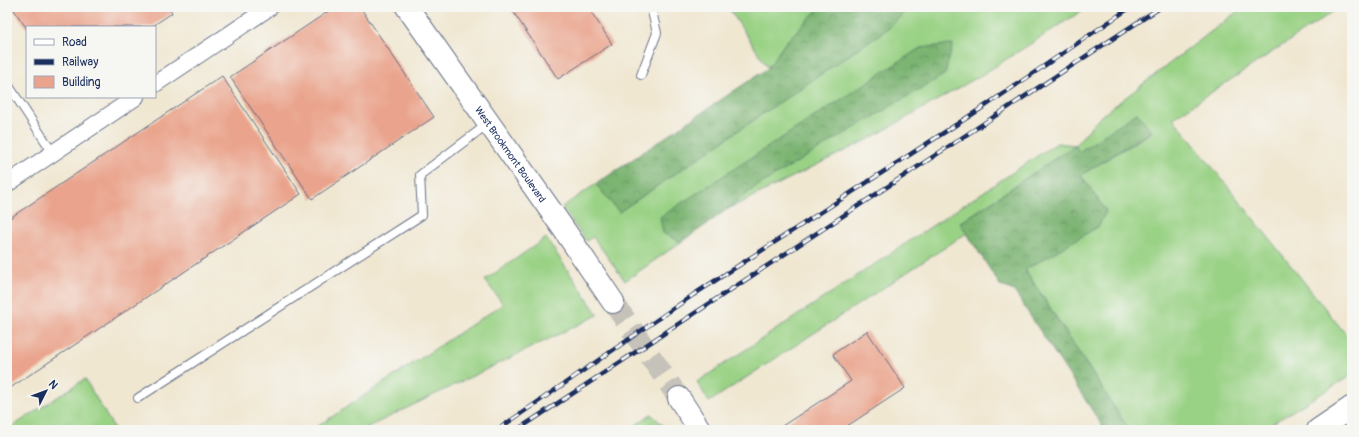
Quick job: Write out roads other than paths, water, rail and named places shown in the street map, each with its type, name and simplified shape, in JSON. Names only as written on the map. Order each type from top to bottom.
[{"type":"main road","name":"West Brookmont Boulevard","points":[[407,7],[489,122],[613,302]]},
{"type":"main road","points":[[679,398],[700,430]]},
{"type":"main road","points":[[1318,430],[1352,407]]},
{"type":"street","points":[[156,83],[270,7]]},
{"type":"street","points":[[7,184],[135,98]]},
{"type":"lane","points":[[641,76],[657,33],[651,7]]},
{"type":"lane","points":[[7,83],[53,153]]},
{"type":"lane","points":[[138,398],[422,215],[420,175],[489,122]]},
{"type":"tunnel","points":[[613,302],[679,398]]},
{"type":"railway","points":[[497,430],[693,295],[985,106],[1131,7]]},
{"type":"railway","points":[[517,430],[1161,7]]}]
